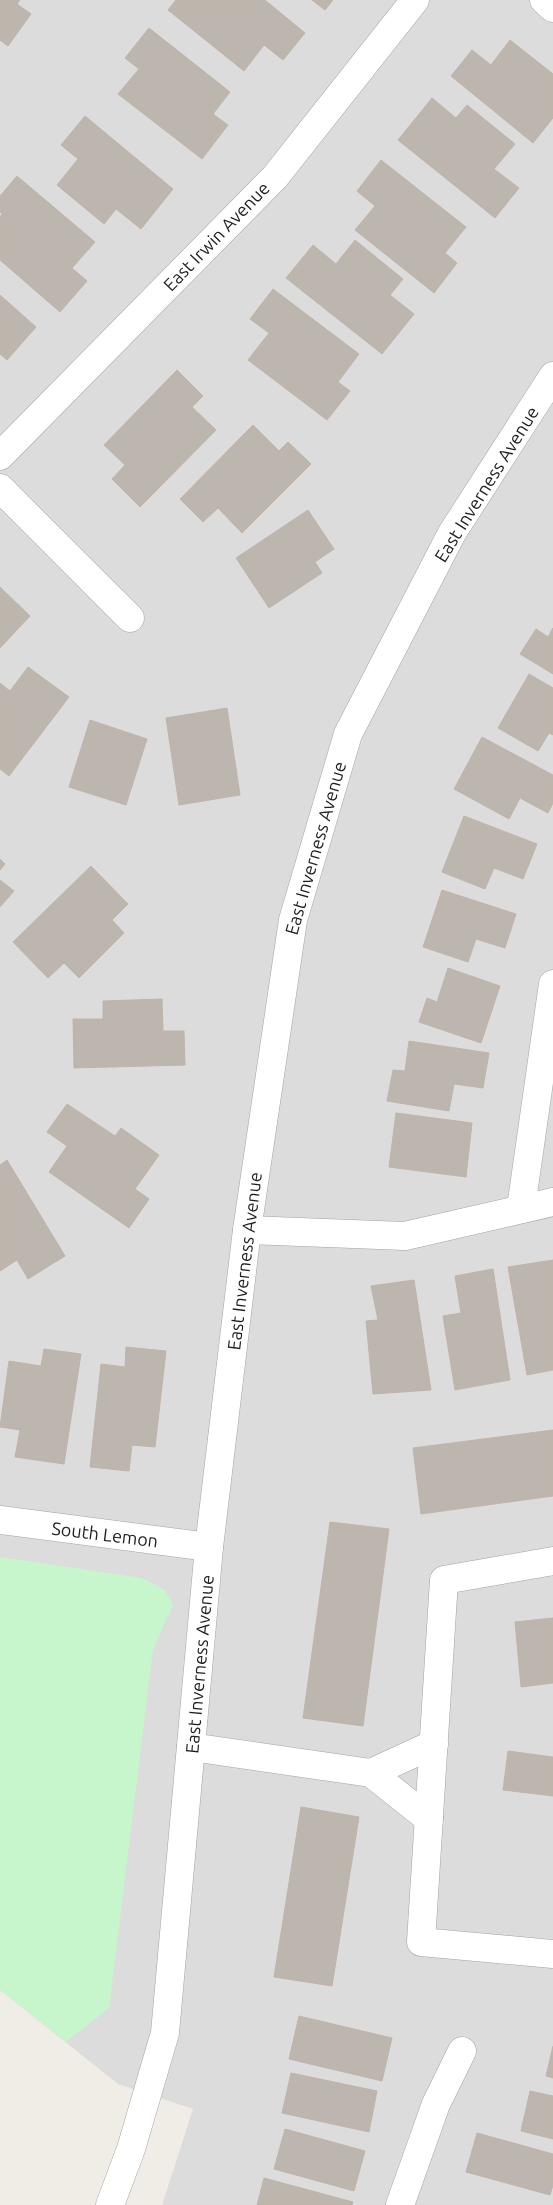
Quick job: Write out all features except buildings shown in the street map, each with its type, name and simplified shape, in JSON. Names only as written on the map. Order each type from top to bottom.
[{"type":"street","name":"East Irwin Avenue","points":[[0,456],[275,177],[415,0]]},
{"type":"street","points":[[544,0],[553,8]]},
{"type":"street","name":"East Inverness Avenue","points":[[114,2204],[165,2033],[210,1547],[247,1230],[292,920],[348,734],[452,533],[553,376]]},
{"type":"street","points":[[0,488],[130,618]]},
{"type":"street","points":[[522,1208],[553,984]]},
{"type":"street","points":[[247,1230],[406,1236],[553,1202]]},
{"type":"street","name":"South Lemon","points":[[0,1520],[210,1547]]},
{"type":"street","points":[[553,1561],[444,1580],[421,1942],[553,1954]]},
{"type":"street","points":[[372,1773],[434,1744]]},
{"type":"street","points":[[191,1747],[372,1773],[429,1819]]},
{"type":"street","points":[[400,2205],[436,2104],[462,2051]]},
{"type":"shaded area","points":[[0,0],[553,0],[553,2205],[162,2205],[193,2109],[118,2084],[0,1990]]},
{"type":"green space","points":[[0,1557],[142,1578],[165,1590],[173,1605],[153,1649],[109,2008],[66,2042],[0,1990]]}]
